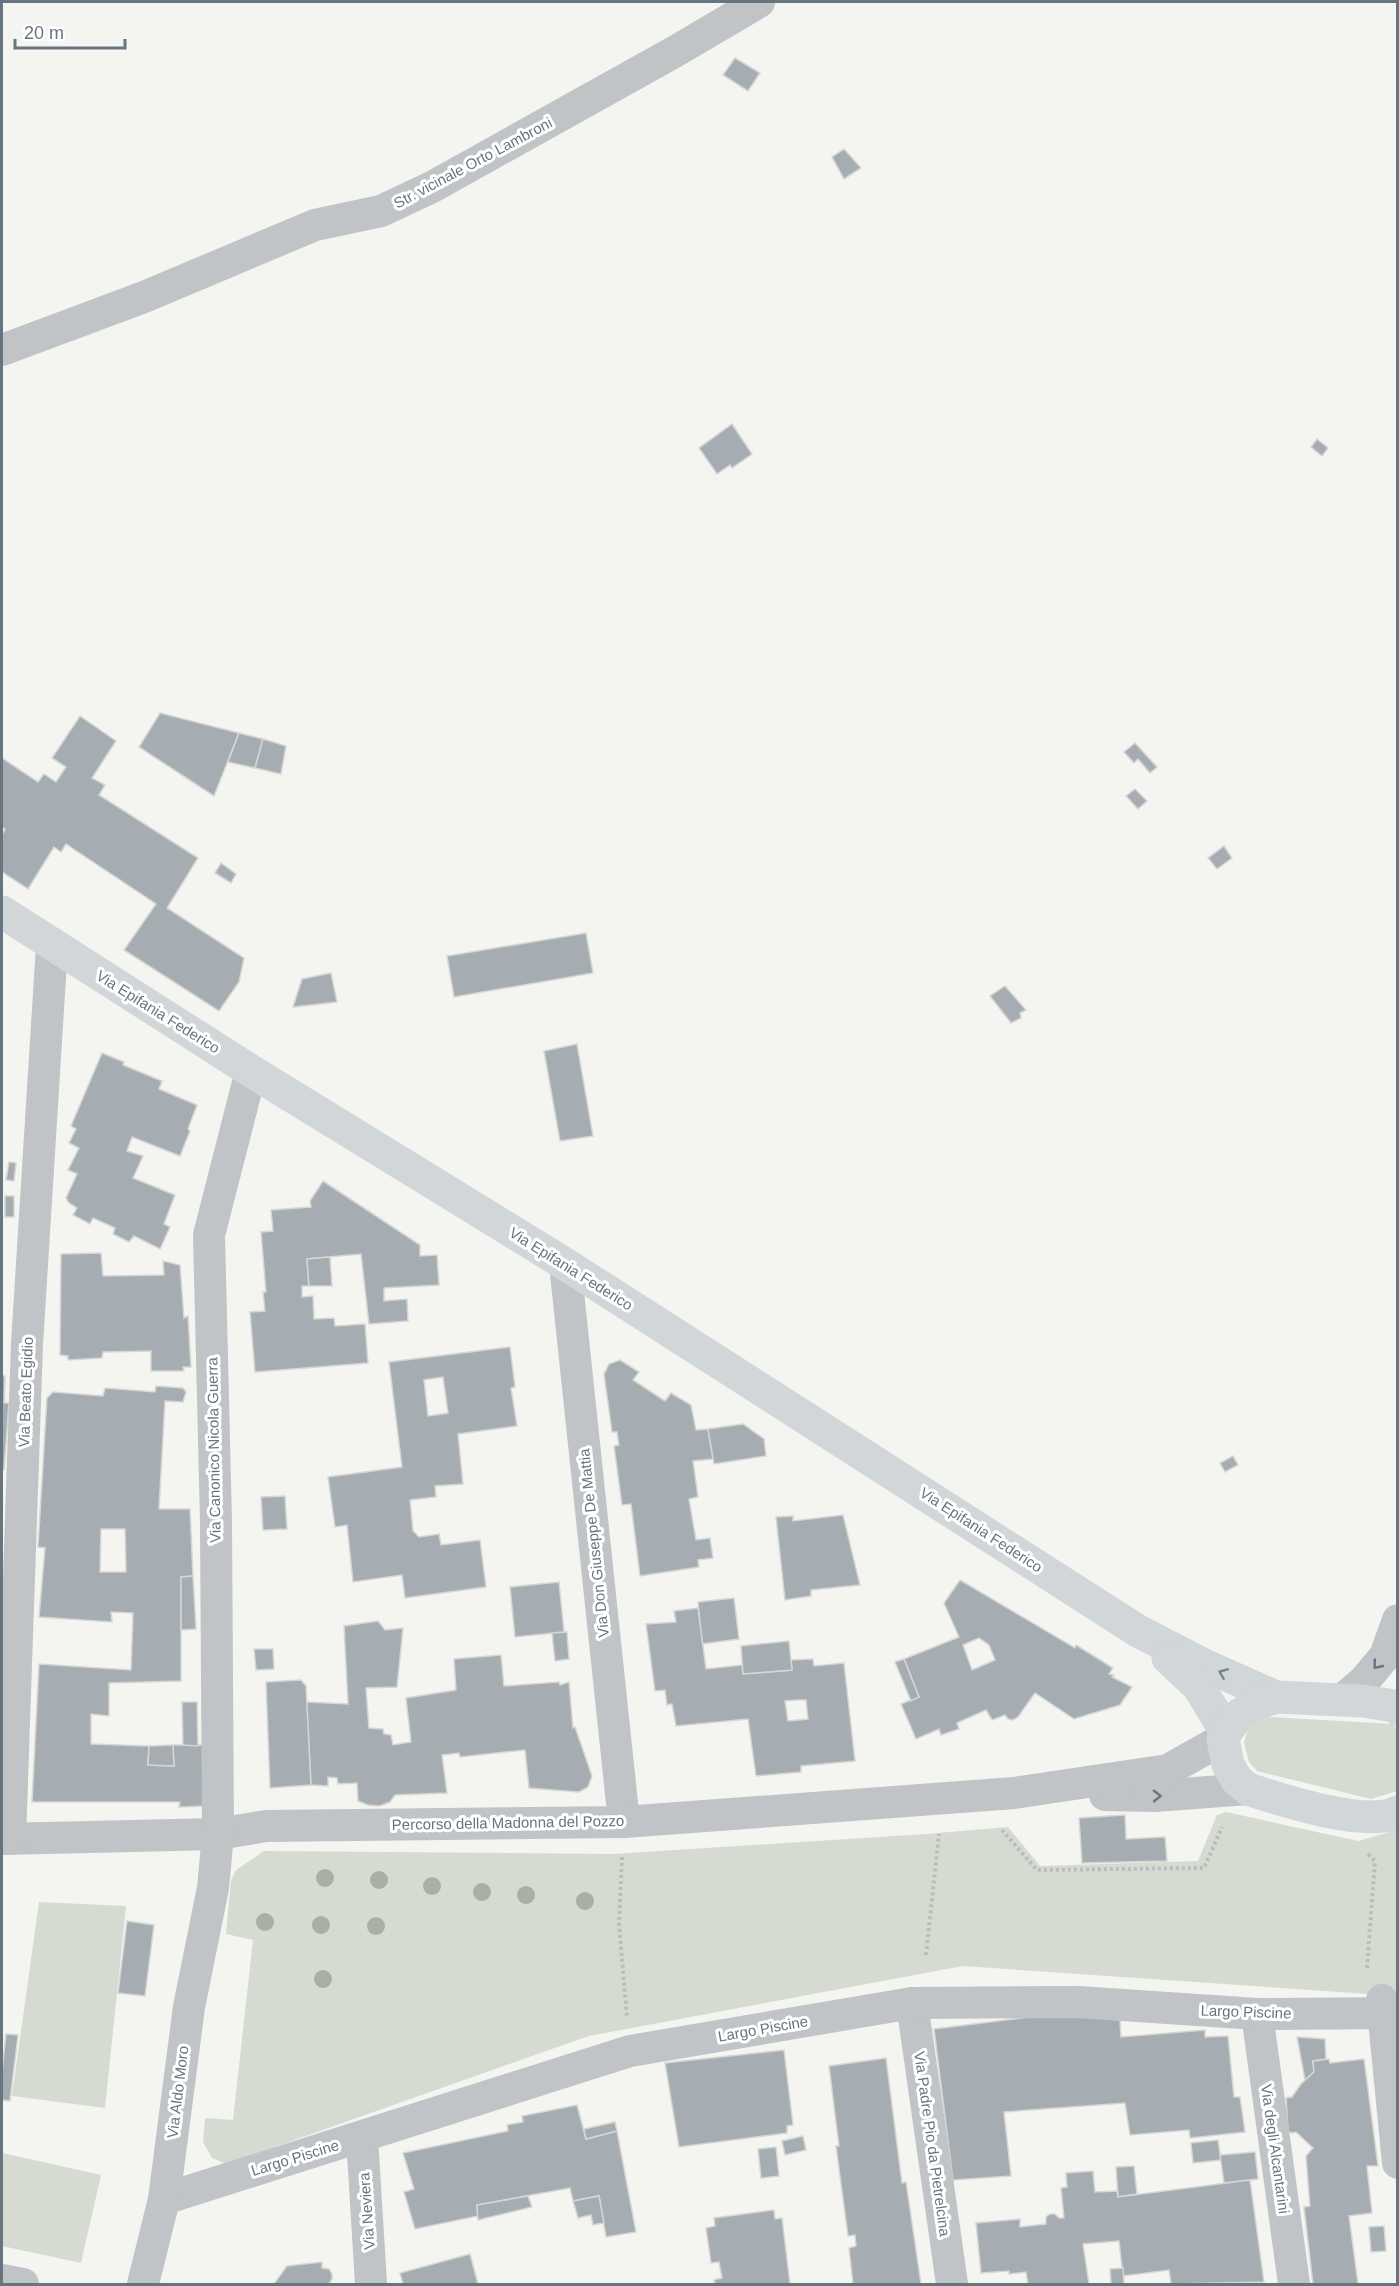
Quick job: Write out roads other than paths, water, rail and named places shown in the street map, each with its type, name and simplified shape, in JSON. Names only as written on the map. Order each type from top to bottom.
[{"type":"main road","name":"Via Epifania Federico","points":[[2,912],[251,1071],[565,1264],[1138,1631],[1204,1665],[1276,1697]]},
{"type":"main road","name":"Via Epifania Federico","points":[[1138,1631],[1199,1687],[1225,1735],[1228,1765],[1237,1780],[1248,1789]]},
{"type":"main road","points":[[1225,1735],[1239,1715],[1256,1704],[1276,1697],[1363,1701],[1394,1706],[1398,1709]]},
{"type":"main road","points":[[1248,1789],[1360,1817],[1392,1815],[1398,1812]]},
{"type":"street","name":"Str. vicinale Orto Lambroni","points":[[2,350],[144,297],[315,225],[381,211],[432,187],[759,2]]},
{"type":"street","name":"Via Beato Egidio","points":[[6,1839],[14,1344],[52,945]]},
{"type":"street","name":"Via Canonico Nicola Guerra","points":[[211,1898],[218,1834],[216,1521],[209,1235],[251,1071]]},
{"type":"street","name":"Via Don Giuseppe De Mattia","points":[[565,1264],[624,1822]]},
{"type":"street","points":[[1342,1700],[1365,1680],[1385,1656],[1398,1620]]},
{"type":"street","points":[[1014,1793],[1168,1770],[1225,1735]]},
{"type":"street","points":[[1014,1793],[1155,1796],[1248,1789]]},
{"type":"street","name":"Percorso della Madonna del Pozzo","points":[[6,1839],[218,1834],[266,1827],[624,1822],[1014,1793]]},
{"type":"street","name":"Via Aldo Moro","points":[[143,2284],[164,2199],[189,2007],[211,1898]]},
{"type":"street","points":[[1382,2000],[1398,2163]]},
{"type":"street","name":"Largo Piscine","points":[[164,2199],[630,2051],[912,2004],[1078,2002],[1257,2014],[1382,2000]]},
{"type":"street","name":"Via Padre Pio da Pietrelcina","points":[[912,2004],[952,2284]]},
{"type":"street","name":"Via degli Alcantarini","points":[[1257,2014],[1294,2284]]},
{"type":"street","name":"Via Neviera","points":[[362,2137],[371,2284]]},
{"type":"street","points":[[2,2280],[23,2284]]}]
